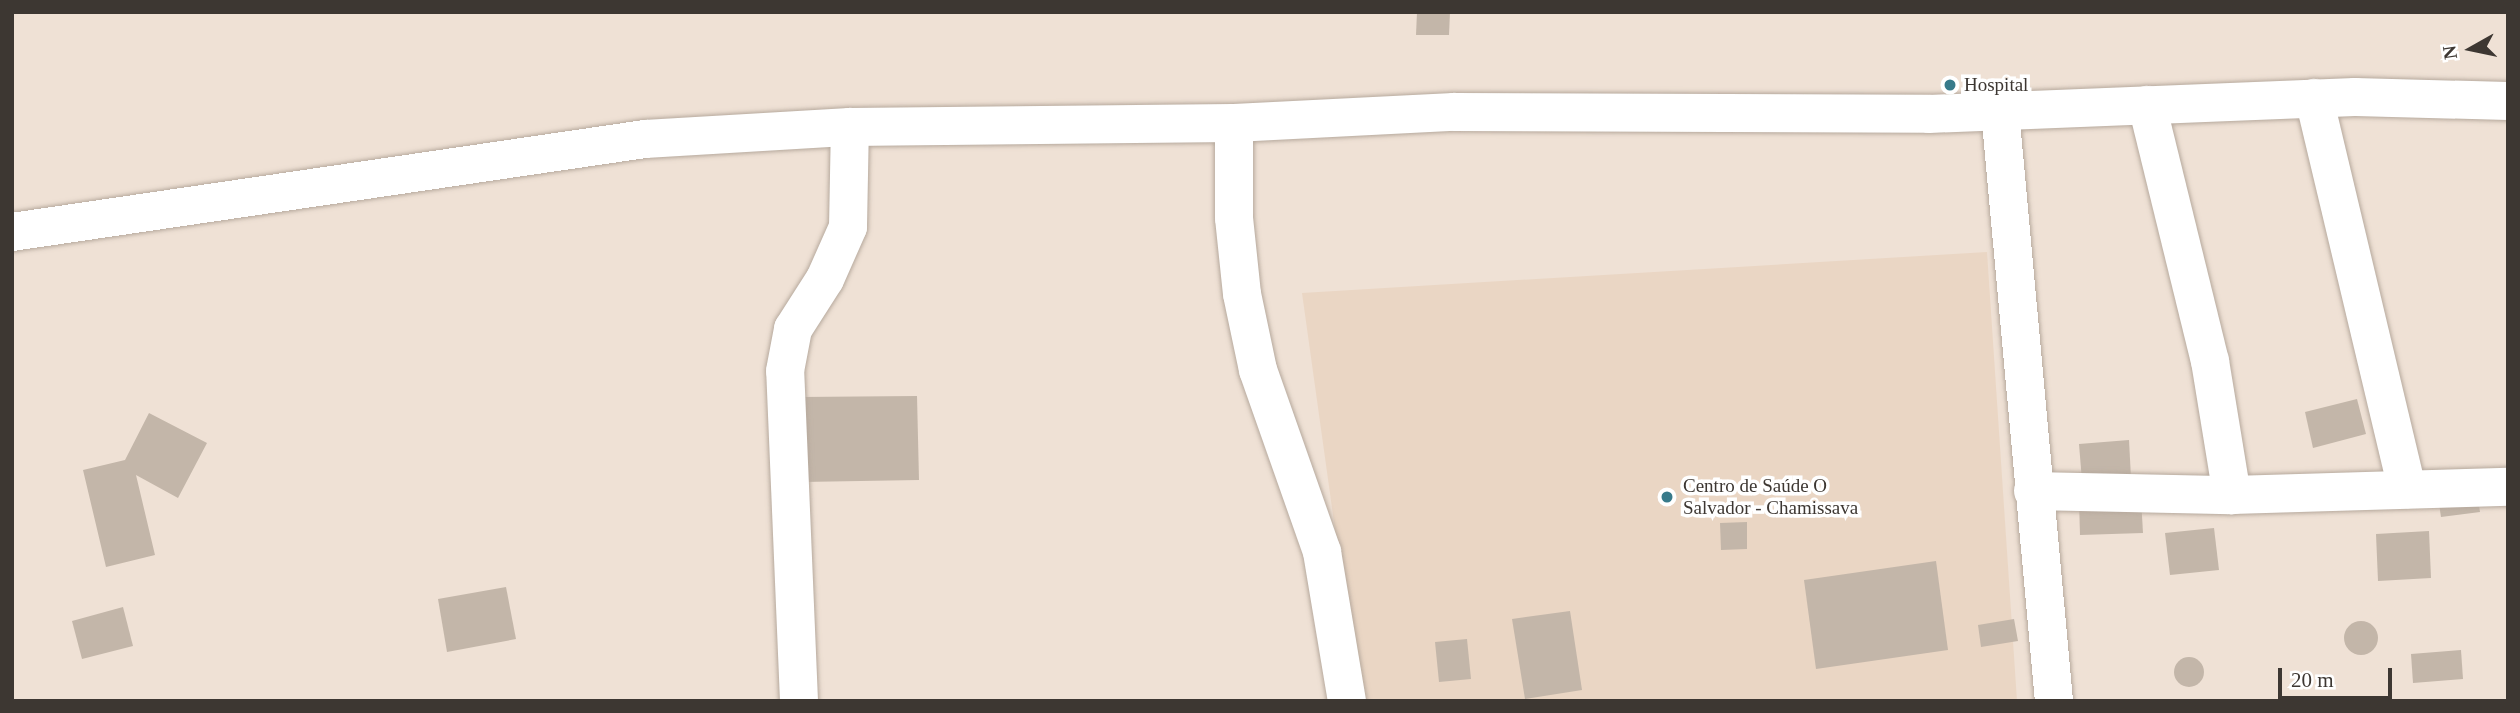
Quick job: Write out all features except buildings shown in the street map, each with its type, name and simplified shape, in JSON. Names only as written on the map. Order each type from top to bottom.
[{"type":"street","points":[[2314,98],[2407,489]]},
{"type":"street","points":[[12,232],[645,139],[850,127],[1234,123],[1454,112],[2000,111],[2314,98],[2508,101]]},
{"type":"street","points":[[2147,105],[2210,361],[2232,495]]},
{"type":"street","points":[[2000,111],[2032,491],[2054,701]]},
{"type":"street","points":[[1234,123],[1234,218],[1242,294],[1258,370],[1322,552],[1347,701]]},
{"type":"street","points":[[799,701],[785,371],[793,329],[825,279],[848,227],[850,127]]},
{"type":"street","points":[[2032,491],[2232,495],[2508,487]]},
{"type":"shaded area","name":"Centro de Saúde O Salvador - Chamissava","points":[[1987,252],[2017,701],[1359,701],[1302,293]]},
{"type":"place","name":"Hospital","points":[[1950,85]]},
{"type":"place","name":"Centro de Saúde O Salvador - Chamissava","points":[[1667,497]]}]
